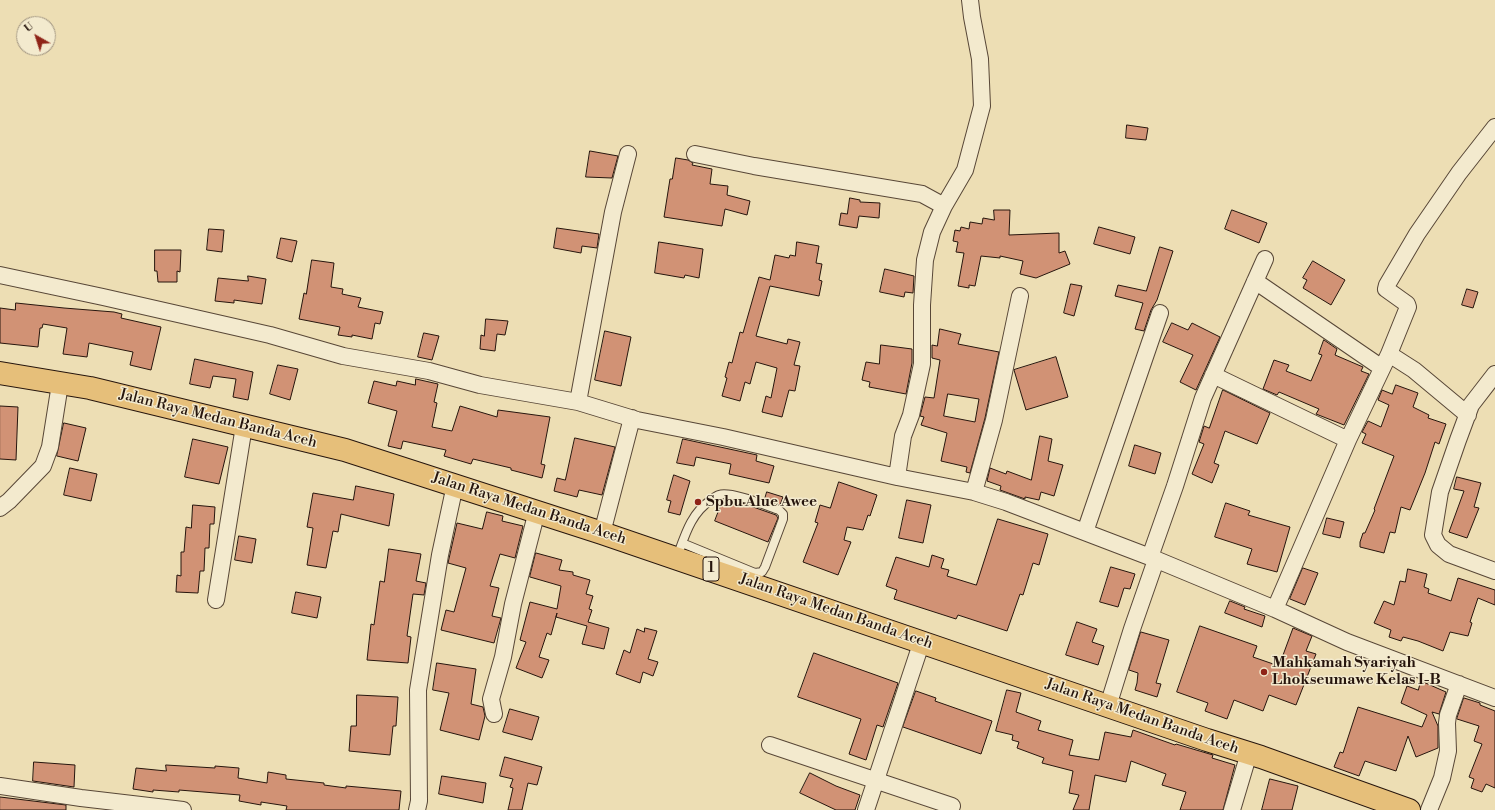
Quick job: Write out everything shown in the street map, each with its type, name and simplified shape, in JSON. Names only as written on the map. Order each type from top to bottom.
[{"type":"highway","name":"Jalan Raya Medan Banda Aceh","points":[[0,373],[90,388],[345,450],[602,532],[679,550],[922,642],[1249,753],[1409,810]]},
{"type":"street","points":[[897,477],[903,436],[911,415],[922,364],[922,305],[926,260],[932,232],[944,206],[965,170],[982,106],[980,59],[970,0]]},
{"type":"street","points":[[1275,609],[1348,440],[1389,354],[1408,307],[1407,304],[1386,289],[1387,285],[1417,234],[1459,174],[1495,127]]},
{"type":"street","points":[[578,402],[613,212],[628,154]]},
{"type":"street","points":[[695,154],[754,166],[922,194],[944,206]]},
{"type":"street","points":[[1108,706],[1203,398],[1265,259]]},
{"type":"street","points":[[0,275],[102,296],[270,335],[343,356],[429,371],[480,385],[578,402],[632,418],[724,437],[897,477],[974,492],[1153,558],[1275,609],[1347,642],[1495,698]]},
{"type":"street","points":[[1255,281],[1382,368]]},
{"type":"street","points":[[974,492],[994,420],[1020,296]]},
{"type":"street","points":[[1084,532],[1160,313]]},
{"type":"street","points":[[1389,354],[1414,370],[1468,415]]},
{"type":"street","points":[[1495,374],[1472,405],[1468,415],[1440,492],[1433,535],[1438,545],[1449,554],[1495,571]]},
{"type":"street","points":[[1212,375],[1348,440]]},
{"type":"street","points":[[0,508],[9,501],[43,466],[50,447],[60,384]]},
{"type":"street","points":[[602,532],[632,418]]},
{"type":"street","points":[[216,600],[244,426]]},
{"type":"street","points":[[417,810],[419,801],[418,690],[440,555],[455,485]]},
{"type":"street","points":[[494,714],[491,699],[503,657],[513,604],[537,511]]},
{"type":"street","points":[[866,810],[922,642]]},
{"type":"street","points":[[1429,810],[1442,778],[1448,752],[1448,715],[1459,684]]},
{"type":"street","points":[[770,745],[952,806]]},
{"type":"street","points":[[1232,810],[1249,753]]},
{"type":"street","points":[[0,786],[81,804],[183,810]]},
{"type":"lane","points":[[720,494],[734,496],[779,510],[783,514],[784,519],[762,572],[755,573],[679,550],[697,512],[706,503],[720,494]]},
{"type":"building","points":[[1127,125],[1148,128],[1146,140],[1126,138]]},
{"type":"building","points":[[590,151],[618,156],[612,178],[586,177]]},
{"type":"building","points":[[676,158],[688,160],[693,163],[692,165],[712,169],[710,184],[728,186],[727,195],[750,201],[747,215],[725,209],[722,226],[664,217],[670,179],[672,179]]},
{"type":"building","points":[[850,198],[860,200],[860,202],[880,203],[879,218],[859,216],[857,228],[839,225],[841,213],[847,214]]},
{"type":"building","points":[[994,210],[1010,210],[1009,235],[1059,233],[1059,253],[1065,251],[1070,264],[1036,278],[1020,274],[1023,261],[1000,256],[1000,258],[981,256],[975,286],[969,285],[969,288],[958,286],[964,253],[956,252],[958,242],[953,241],[955,230],[960,231],[961,227],[969,229],[970,222],[982,224],[983,218],[994,220]]},
{"type":"building","points":[[1232,210],[1267,223],[1259,243],[1225,229]]},
{"type":"building","points":[[1099,227],[1135,237],[1130,254],[1094,244]]},
{"type":"building","points":[[557,228],[599,234],[597,248],[582,246],[581,253],[554,248]]},
{"type":"building","points":[[209,229],[224,230],[222,252],[207,250]]},
{"type":"building","points":[[281,238],[297,241],[292,262],[277,258]]},
{"type":"building","points":[[659,242],[703,249],[699,278],[685,275],[684,278],[655,273]]},
{"type":"building","points":[[797,242],[819,246],[816,263],[822,264],[819,280],[822,281],[819,296],[770,286],[756,336],[787,344],[788,339],[800,342],[794,365],[800,366],[795,391],[789,390],[782,417],[762,412],[766,396],[771,398],[777,368],[756,362],[750,384],[745,382],[740,401],[722,396],[727,378],[725,377],[729,362],[732,363],[740,332],[743,333],[759,277],[770,280],[775,255],[789,258],[790,255],[795,256]]},
{"type":"building","points":[[1160,247],[1173,251],[1157,300],[1151,310],[1144,331],[1135,329],[1143,303],[1115,296],[1118,285],[1146,291]]},
{"type":"building","points":[[155,250],[181,250],[180,272],[177,271],[177,282],[158,282],[157,271],[155,271]]},
{"type":"building","points":[[312,260],[334,263],[331,287],[343,289],[342,294],[361,298],[358,307],[383,312],[380,324],[375,323],[372,339],[352,335],[352,337],[338,335],[340,327],[299,319],[304,293],[306,294]]},
{"type":"building","points":[[1313,261],[1345,280],[1331,305],[1303,288],[1307,280],[1303,278]]},
{"type":"building","points":[[885,269],[914,276],[913,293],[905,292],[904,297],[880,292]]},
{"type":"building","points":[[248,276],[266,279],[262,304],[234,300],[234,303],[215,301],[218,278],[248,281]]},
{"type":"building","points":[[1071,284],[1082,286],[1074,316],[1064,313]]},
{"type":"building","points":[[1467,289],[1478,292],[1473,308],[1462,305]]},
{"type":"building","points":[[16,303],[114,312],[122,314],[121,318],[161,327],[151,370],[130,365],[133,352],[89,343],[87,357],[63,354],[67,328],[43,324],[42,328],[40,328],[38,347],[0,343],[0,308],[15,310]]},
{"type":"building","points":[[486,319],[508,321],[505,335],[497,334],[495,351],[480,349],[481,335],[484,336]]},
{"type":"building","points":[[1172,323],[1188,330],[1192,323],[1220,337],[1196,390],[1180,382],[1193,355],[1163,342]]},
{"type":"building","points":[[940,329],[961,334],[958,344],[999,352],[985,418],[970,473],[966,472],[967,467],[941,461],[947,433],[921,425],[924,417],[920,416],[925,397],[934,398],[940,360],[932,358],[932,345],[937,346]],"holes":[[[948,394],[979,399],[975,422],[944,416]]]},
{"type":"building","points":[[605,331],[631,337],[621,386],[595,380]]},
{"type":"building","points":[[424,333],[439,336],[432,360],[418,357]]},
{"type":"building","points":[[1324,340],[1337,349],[1335,355],[1363,367],[1361,371],[1369,374],[1344,425],[1316,414],[1319,409],[1279,392],[1277,395],[1263,389],[1274,360],[1289,365],[1286,371],[1311,381],[1322,355],[1319,354]]},
{"type":"building","points":[[881,345],[912,349],[912,363],[906,394],[869,387],[870,382],[862,380],[866,362],[879,364]]},
{"type":"building","points":[[1056,357],[1068,397],[1026,410],[1014,370]]},
{"type":"building","points":[[195,359],[253,372],[248,400],[233,397],[236,379],[213,376],[210,388],[190,384]]},
{"type":"building","points":[[278,365],[298,369],[290,400],[270,394]]},
{"type":"building","points":[[416,379],[438,384],[434,402],[437,403],[432,427],[452,431],[460,406],[497,417],[498,410],[550,417],[541,464],[545,465],[542,478],[511,470],[511,468],[473,459],[471,464],[444,456],[446,450],[403,441],[401,449],[388,446],[397,411],[368,403],[374,381],[396,386],[397,381],[415,385]]},
{"type":"building","points":[[1396,385],[1418,393],[1413,407],[1429,415],[1428,418],[1446,424],[1439,444],[1435,442],[1425,473],[1410,510],[1401,507],[1395,533],[1390,532],[1384,553],[1360,547],[1360,542],[1375,510],[1374,509],[1394,456],[1362,443],[1366,434],[1362,432],[1368,421],[1381,427],[1389,405],[1378,400],[1382,390],[1392,394]]},
{"type":"building","points":[[1223,390],[1270,413],[1257,444],[1225,431],[1214,463],[1219,465],[1212,483],[1192,474],[1204,444],[1199,442],[1204,426],[1209,428]]},
{"type":"building","points":[[0,406],[18,407],[16,460],[0,459]]},
{"type":"building","points":[[64,423],[86,428],[78,461],[57,456]]},
{"type":"building","points":[[1040,436],[1052,439],[1048,461],[1063,465],[1054,496],[1041,492],[1039,500],[1025,497],[1025,499],[1000,490],[1001,486],[987,481],[990,468],[1006,474],[1007,471],[1031,480]]},
{"type":"building","points":[[575,438],[615,447],[602,495],[579,490],[577,497],[554,491],[557,478],[565,480]]},
{"type":"building","points":[[193,439],[228,447],[219,484],[185,477]]},
{"type":"building","points":[[683,439],[757,455],[756,461],[774,466],[769,483],[729,474],[731,464],[696,457],[694,466],[677,463]]},
{"type":"building","points":[[1135,445],[1161,453],[1155,474],[1129,466]]},
{"type":"building","points":[[70,468],[97,474],[91,501],[64,495]]},
{"type":"building","points":[[674,475],[690,481],[680,515],[668,512],[671,501],[667,500]]},
{"type":"building","points":[[1457,477],[1481,483],[1474,507],[1479,508],[1467,538],[1449,532],[1464,491],[1454,489]]},
{"type":"building","points":[[839,482],[877,495],[870,516],[868,515],[863,530],[847,527],[844,540],[851,542],[838,575],[803,562],[818,523],[815,522],[820,505],[830,508]]},
{"type":"building","points":[[356,486],[394,494],[389,526],[341,514],[338,532],[333,531],[326,568],[307,565],[313,528],[307,527],[313,493],[353,500]]},
{"type":"building","points":[[767,492],[783,497],[780,505],[765,499]]},
{"type":"building","points":[[723,500],[739,502],[776,515],[778,518],[768,542],[715,521]]},
{"type":"building","points":[[907,500],[931,505],[923,543],[899,538]]},
{"type":"building","points":[[1226,503],[1250,511],[1248,515],[1290,527],[1277,572],[1247,564],[1252,549],[1215,537]]},
{"type":"building","points":[[193,505],[215,507],[214,524],[210,524],[209,548],[205,548],[204,571],[200,571],[198,593],[176,592],[177,575],[181,576],[181,552],[184,552],[186,527],[191,528]]},
{"type":"building","points":[[487,512],[503,516],[502,521],[523,526],[515,558],[500,554],[490,586],[499,588],[492,616],[501,618],[494,643],[441,630],[446,610],[454,612],[466,568],[448,563],[457,523],[482,529]]},
{"type":"building","points":[[1327,518],[1344,522],[1340,538],[1323,534]]},
{"type":"building","points":[[998,519],[1048,534],[1039,565],[1033,563],[1023,595],[1020,594],[1007,631],[958,615],[956,619],[894,599],[897,590],[886,586],[896,557],[929,567],[932,555],[944,559],[941,568],[949,570],[947,576],[976,585]]},
{"type":"building","points":[[239,536],[256,539],[252,563],[235,560]]},
{"type":"building","points":[[389,549],[421,554],[416,581],[426,583],[424,595],[413,594],[407,636],[411,637],[408,663],[367,660],[371,624],[374,625],[380,581],[384,582]]},
{"type":"building","points":[[536,553],[562,560],[559,570],[573,572],[573,575],[590,580],[586,594],[593,596],[589,609],[592,610],[588,622],[609,628],[604,649],[582,644],[587,626],[556,617],[557,613],[551,635],[547,633],[539,657],[549,660],[542,678],[516,668],[526,642],[520,640],[530,602],[557,609],[561,586],[530,577]]},
{"type":"building","points":[[1111,567],[1135,574],[1130,589],[1124,588],[1118,607],[1100,602]]},
{"type":"building","points":[[1303,568],[1318,573],[1305,605],[1290,599]]},
{"type":"building","points":[[1408,569],[1427,574],[1424,587],[1429,589],[1428,593],[1451,601],[1458,578],[1495,590],[1495,605],[1478,598],[1470,622],[1472,623],[1468,636],[1450,632],[1443,651],[1403,637],[1401,641],[1389,637],[1391,630],[1374,623],[1384,601],[1394,605],[1400,581],[1405,582]]},
{"type":"building","points":[[296,592],[321,597],[317,618],[292,613]]},
{"type":"building","points":[[1230,601],[1245,607],[1244,609],[1265,616],[1262,627],[1225,613]]},
{"type":"building","points":[[1077,622],[1097,629],[1092,642],[1104,646],[1098,665],[1066,655]]},
{"type":"building","points":[[1200,626],[1257,646],[1253,657],[1279,666],[1293,628],[1312,636],[1306,651],[1316,654],[1296,705],[1269,695],[1263,711],[1234,700],[1227,719],[1205,711],[1208,703],[1177,692]]},
{"type":"building","points":[[645,628],[657,631],[648,659],[658,662],[653,676],[643,672],[640,683],[616,674],[624,650],[630,653],[637,629],[644,632]]},
{"type":"building","points":[[1141,632],[1169,640],[1156,683],[1161,684],[1157,697],[1135,690],[1138,673],[1129,670]]},
{"type":"building","points":[[814,653],[898,683],[883,727],[877,725],[866,760],[849,754],[861,719],[798,697]]},
{"type":"building","points":[[437,663],[476,669],[471,704],[483,707],[485,716],[479,740],[440,730],[449,693],[433,690]]},
{"type":"building","points":[[1421,681],[1446,692],[1439,714],[1432,712],[1438,726],[1438,748],[1416,757],[1408,736],[1396,771],[1365,761],[1359,776],[1334,767],[1340,752],[1343,753],[1358,707],[1422,727],[1427,715],[1401,703],[1407,686],[1418,690]]},
{"type":"building","points":[[1007,690],[1021,693],[1016,712],[1041,721],[1038,730],[1073,740],[1069,755],[1099,760],[1105,732],[1131,737],[1133,730],[1175,745],[1176,744],[1213,755],[1212,758],[1235,765],[1223,810],[1180,810],[1186,792],[1162,785],[1166,774],[1131,761],[1126,782],[1095,775],[1089,810],[1073,810],[1079,795],[1069,793],[1073,771],[1042,763],[1044,758],[1017,748],[1019,742],[1012,740],[1013,735],[996,731]]},
{"type":"building","points":[[916,691],[936,698],[935,701],[992,721],[981,754],[903,727]]},
{"type":"building","points":[[357,695],[398,697],[396,726],[393,726],[390,755],[349,751],[351,726],[356,726]]},
{"type":"building","points":[[1464,698],[1480,703],[1480,705],[1495,711],[1495,788],[1486,784],[1482,792],[1471,788],[1474,779],[1469,777],[1482,744],[1474,741],[1479,726],[1457,719]]},
{"type":"building","points":[[510,709],[539,717],[532,740],[503,732]]},
{"type":"building","points":[[505,757],[542,767],[537,785],[528,783],[522,810],[508,810],[513,788],[510,787],[513,779],[500,776]]},
{"type":"building","points":[[34,762],[75,765],[74,787],[33,781]]},
{"type":"building","points":[[166,765],[239,768],[238,778],[267,783],[268,772],[286,775],[286,779],[324,783],[324,785],[346,788],[346,786],[401,791],[399,810],[286,810],[287,806],[261,802],[261,805],[239,801],[240,795],[179,790],[179,792],[153,790],[153,792],[133,789],[136,768],[166,771]]},
{"type":"building","points":[[810,773],[836,786],[860,795],[855,810],[836,810],[800,793]]},
{"type":"building","points":[[442,776],[486,783],[483,803],[439,794]]},
{"type":"building","points":[[1270,779],[1298,786],[1292,810],[1262,810]]},
{"type":"building","points":[[0,797],[66,805],[66,810],[0,810]]},
{"type":"place","name":"Spbu Alue Awee","points":[[698,502]]},
{"type":"place","name":"Mahkamah Syariyah Lhokseumawe Kelas I-B","points":[[1264,672]]}]
